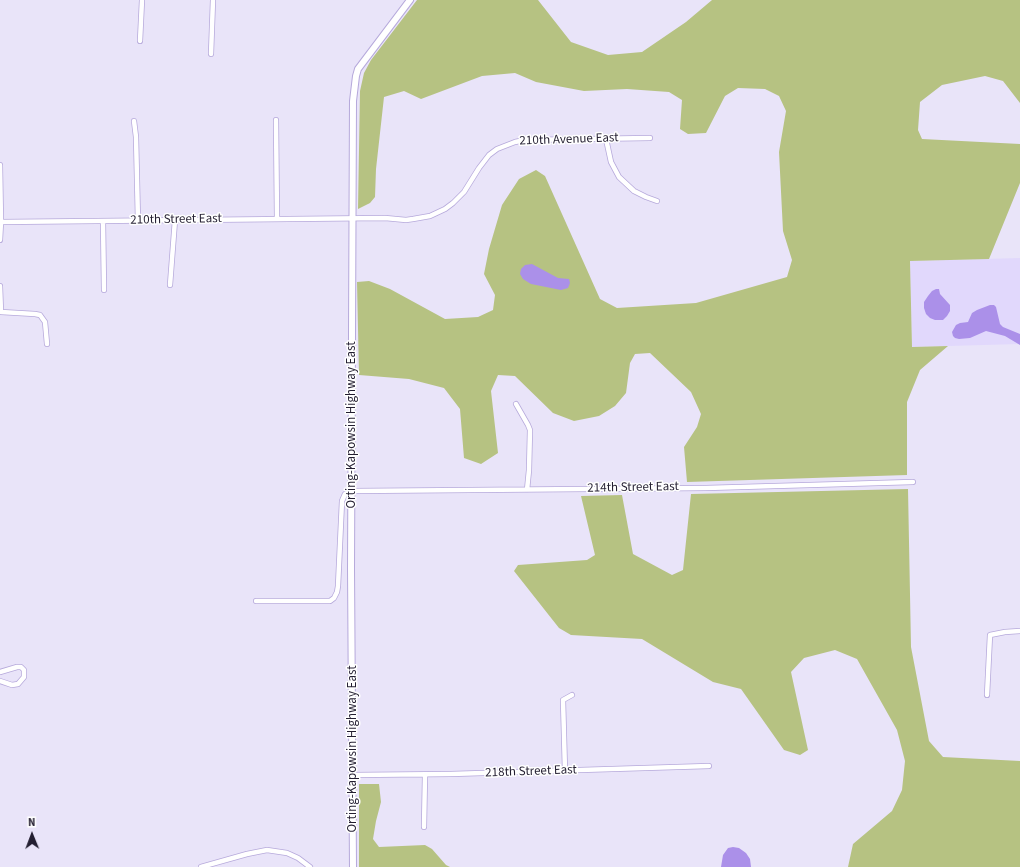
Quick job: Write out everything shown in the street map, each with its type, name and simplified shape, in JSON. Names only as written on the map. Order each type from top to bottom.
[{"type":"main road","name":"Orting-Kapowsin Highway East","points":[[353,867],[353,101],[356,76],[362,62],[410,0]]},
{"type":"street","points":[[140,41],[142,0]]},
{"type":"street","points":[[211,54],[213,0]]},
{"type":"street","points":[[276,120],[277,219]]},
{"type":"street","points":[[134,122],[136,137],[138,221]]},
{"type":"street","name":"210th Avenue East","points":[[352,219],[385,218],[406,220],[422,218],[438,213],[453,203],[464,192],[479,168],[489,156],[497,149],[515,142],[525,140],[650,138]]},
{"type":"street","points":[[606,139],[611,162],[619,177],[634,191],[657,201]]},
{"type":"street","points":[[0,165],[0,240]]},
{"type":"street","name":"210th Street East","points":[[1,222],[352,219]]},
{"type":"street","points":[[170,285],[175,220]]},
{"type":"street","points":[[103,221],[104,290]]},
{"type":"street","points":[[0,286],[1,312],[40,315],[45,322],[47,344]]},
{"type":"street","points":[[516,404],[530,430],[527,490]]},
{"type":"street","name":"214th Street East","points":[[352,491],[706,488],[913,482]]},
{"type":"street","points":[[256,601],[330,601],[334,598],[338,586],[342,501],[345,494],[352,491]]},
{"type":"street","points":[[987,695],[990,634],[1020,631]]},
{"type":"street","points":[[0,672],[17,667],[21,667],[24,670],[24,677],[18,684],[12,685],[0,681]]},
{"type":"street","points":[[565,771],[563,700],[572,695]]},
{"type":"street","name":"218th Street East","points":[[353,775],[425,775],[709,766]]},
{"type":"street","points":[[424,827],[425,775]]},
{"type":"street","points":[[201,867],[267,850],[287,853],[298,858],[310,867]]},
{"type":"shaded area","points":[[1020,258],[1020,344],[912,347],[910,261]]},
{"type":"shaded area","points":[[532,264],[558,278],[569,279],[570,283],[568,288],[561,290],[531,284],[523,279],[520,274],[521,269],[525,265]]},
{"type":"shaded area","points":[[939,289],[940,294],[950,305],[950,311],[943,320],[935,320],[930,318],[926,314],[924,308],[924,302],[932,291]]},
{"type":"shaded area","points":[[990,305],[994,305],[996,307],[1000,324],[1003,327],[1020,334],[1020,345],[1005,336],[986,331],[970,338],[959,339],[953,336],[952,332],[956,325],[968,322],[972,313]]},
{"type":"shaded area","points":[[728,848],[739,848],[746,853],[750,859],[751,867],[721,867],[723,855]]},
{"type":"green space","points":[[417,0],[538,0],[571,42],[608,55],[642,52],[686,22],[712,0],[1020,0],[1020,103],[1003,81],[985,76],[942,85],[920,102],[918,130],[922,139],[1020,144],[1020,183],[989,259],[910,261],[912,347],[948,346],[920,370],[907,402],[907,475],[687,482],[684,447],[697,427],[701,414],[691,392],[650,353],[635,354],[630,363],[626,393],[615,406],[599,416],[574,421],[553,413],[515,376],[498,375],[491,391],[498,453],[481,464],[464,458],[460,409],[444,388],[409,379],[359,375],[357,282],[369,281],[390,289],[445,319],[478,317],[493,310],[495,295],[484,274],[489,249],[502,205],[519,179],[536,170],[545,176],[600,299],[617,308],[696,303],[787,277],[792,260],[783,231],[779,152],[786,111],[779,96],[765,89],[738,88],[725,96],[706,133],[688,134],[680,129],[682,100],[669,92],[627,89],[584,91],[536,82],[515,73],[482,76],[421,99],[404,91],[384,97],[376,169],[375,197],[370,203],[358,209],[360,91],[364,73],[371,60]]},
{"type":"green space","points":[[908,489],[911,647],[929,741],[943,757],[1020,761],[1020,867],[848,867],[853,844],[892,811],[902,790],[905,761],[897,730],[857,659],[835,650],[804,658],[791,672],[808,750],[800,755],[784,750],[741,689],[713,682],[642,639],[571,635],[559,628],[514,571],[518,565],[587,560],[595,555],[581,496],[622,495],[633,554],[672,575],[683,570],[691,494]]},
{"type":"green space","points":[[359,784],[379,784],[381,802],[373,839],[379,847],[425,845],[432,849],[446,865],[450,867],[359,867]]}]
